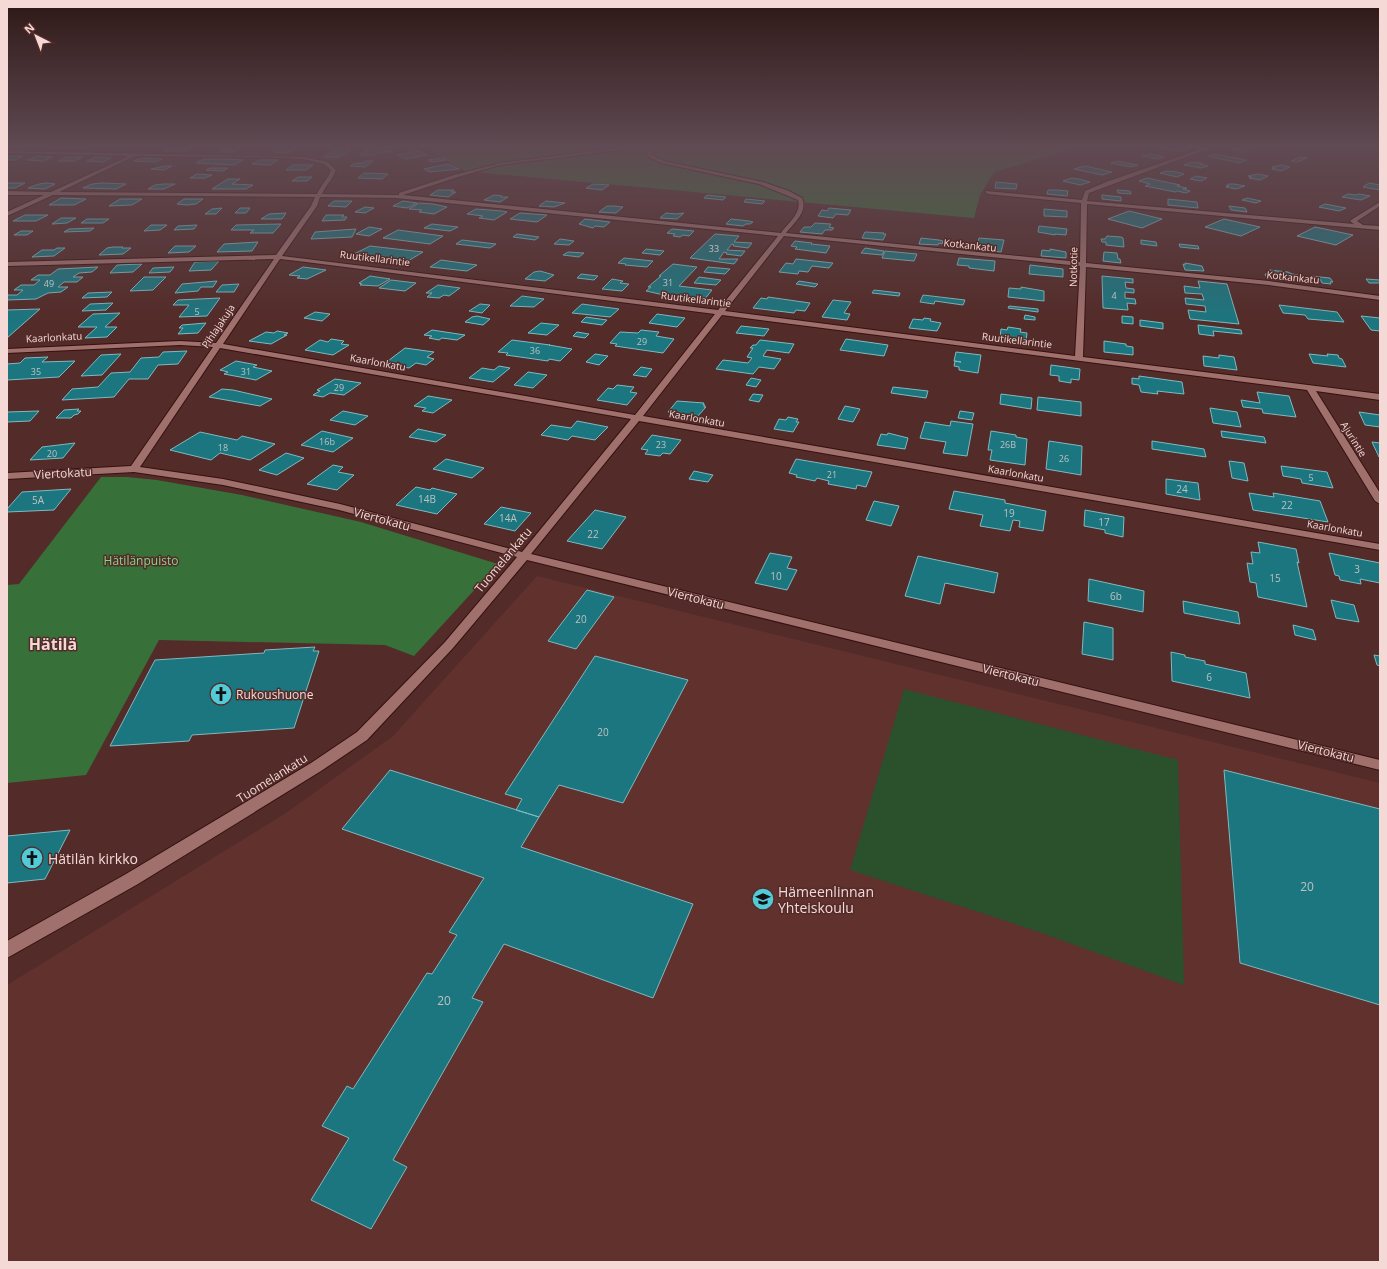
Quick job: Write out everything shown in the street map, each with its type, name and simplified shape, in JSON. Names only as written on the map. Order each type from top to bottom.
[{"type":"street","points":[[7,214],[26,205]]},
{"type":"street","name":"Pihlajakuja","points":[[134,469],[314,205]]},
{"type":"street","name":"Kotkankatu","points":[[490,205],[1322,289],[1380,298]]},
{"type":"street","name":"Tuomelankatu","points":[[7,950],[132,879],[316,767],[362,736],[449,645],[524,556],[721,313],[801,211],[802,205]]},
{"type":"street","name":"Notkotie","points":[[1079,358],[1084,205]]},
{"type":"street","points":[[1121,205],[1380,228]]},
{"type":"street","points":[[1361,226],[1353,222],[1359,216],[1378,205]]},
{"type":"street","name":"Ruutikellarintie","points":[[7,264],[278,257],[338,263],[1380,397]]},
{"type":"street","name":"Kaarlonkatu","points":[[7,350],[180,343],[218,345],[636,419],[1380,547]]},
{"type":"street","name":"Ajurintie","points":[[1310,388],[1380,501]]},
{"type":"street","name":"Viertokatu","points":[[7,476],[134,469],[222,482],[340,507],[524,556],[1380,764]]},
{"type":"shaded area","name":"Hämeenlinnan Yhteiskoulu","points":[[537,576],[1380,783],[1380,1262],[7,1262],[7,985],[286,813],[393,736]]},
{"type":"green space","points":[[836,205],[977,205],[974,218]]},
{"type":"green space","name":"Hätilänpuisto","points":[[101,477],[127,477],[157,480],[242,495],[361,522],[498,564],[414,656],[385,645],[159,640],[86,775],[7,783],[7,585],[19,584]]},
{"type":"green space","points":[[904,689],[1178,760],[1184,985],[1039,932],[850,870]]},
{"type":"building","points":[[329,205],[348,205],[346,207],[328,206]]},
{"type":"building","points":[[395,205],[413,205],[407,208],[393,206]]},
{"type":"building","points":[[415,205],[439,205],[447,207],[434,214],[419,212],[422,210],[409,209]]},
{"type":"building","points":[[540,205],[559,205],[554,207],[539,206]]},
{"type":"building","points":[[1170,205],[1198,205],[1198,208]]},
{"type":"building","points":[[1323,205],[1331,205],[1346,208],[1339,211],[1319,207]]},
{"type":"building","points":[[607,206],[623,207],[616,213],[599,212]]},
{"type":"building","points":[[1229,206],[1245,208],[1247,212],[1231,210]]},
{"type":"building","points":[[365,207],[374,208],[365,213],[355,212]]},
{"type":"building","points":[[222,208],[216,214],[205,214],[212,209]]},
{"type":"building","points":[[240,208],[250,208],[246,213],[235,213]]},
{"type":"building","points":[[829,208],[851,210],[848,215],[836,214],[833,218],[818,216],[822,210],[827,211]]},
{"type":"building","points":[[476,209],[507,212],[494,220],[479,218],[483,216],[467,214]]},
{"type":"building","points":[[1044,209],[1067,211],[1067,217],[1044,216]]},
{"type":"building","points":[[1129,211],[1162,219],[1142,228],[1108,219]]},
{"type":"building","points":[[286,213],[282,219],[261,219],[269,214]]},
{"type":"building","points":[[520,213],[547,215],[537,222],[510,219]]},
{"type":"building","points":[[666,213],[684,213],[677,219],[660,218]]},
{"type":"building","points":[[25,215],[48,215],[36,221],[13,221]]},
{"type":"building","points":[[326,215],[344,215],[342,217],[347,217],[345,220],[322,221]]},
{"type":"building","points":[[61,218],[76,218],[67,223],[52,224]]},
{"type":"building","points":[[87,219],[109,219],[103,223],[81,223]]},
{"type":"building","points":[[585,219],[610,222],[604,227],[595,226],[593,228],[579,224]]},
{"type":"building","points":[[731,219],[753,222],[743,226],[726,224]]},
{"type":"building","points":[[1224,219],[1260,227],[1241,236],[1205,227]]},
{"type":"building","points":[[815,223],[831,224],[829,227],[834,228],[832,230],[825,230],[822,234],[800,232],[804,227],[811,227]]},
{"type":"building","points":[[281,224],[273,233],[250,233],[254,230],[231,230],[236,225]]},
{"type":"building","points":[[432,224],[458,227],[450,231],[424,228]]},
{"type":"building","points":[[151,225],[167,225],[160,230],[144,231]]},
{"type":"building","points":[[197,225],[194,229],[174,230],[178,226]]},
{"type":"building","points":[[1039,226],[1067,229],[1066,235],[1038,232]]},
{"type":"building","points":[[369,227],[382,229],[369,236],[356,234]]},
{"type":"building","points":[[1315,227],[1353,235],[1336,245],[1297,236]]},
{"type":"building","points":[[94,228],[90,231],[64,232],[69,229]]},
{"type":"building","points":[[356,229],[352,237],[311,239],[315,232]]},
{"type":"building","points":[[672,229],[694,231],[689,236],[683,235],[680,237],[673,236],[675,234],[667,233]]},
{"type":"building","points":[[398,230],[443,236],[430,244],[383,238]]},
{"type":"building","points":[[21,231],[33,231],[27,235],[14,235]]},
{"type":"building","points":[[865,232],[886,234],[883,240],[862,238]]},
{"type":"building","points":[[517,234],[539,237],[535,240],[513,237]]},
{"type":"building","points":[[715,234],[739,236],[734,242],[752,243],[748,248],[733,246],[734,245],[732,244],[727,250],[745,251],[741,256],[726,254],[727,253],[724,252],[719,259],[738,259],[734,264],[690,258]]},
{"type":"building","points":[[1107,236],[1123,238],[1124,247],[1106,245],[1106,242],[1102,242],[1101,239],[1105,239]]},
{"type":"building","points":[[921,238],[943,241],[942,244],[939,243],[938,245],[919,244]]},
{"type":"building","points":[[979,238],[1004,240],[1001,252],[976,249]]},
{"type":"building","points":[[560,239],[574,241],[569,245],[554,244]]},
{"type":"building","points":[[462,240],[496,244],[490,248],[456,244]]},
{"type":"building","points":[[1141,240],[1156,242],[1157,246],[1141,244]]},
{"type":"building","points":[[795,241],[830,246],[826,253],[795,249],[797,247],[791,246]]},
{"type":"building","points":[[258,242],[252,251],[217,252],[224,244]]},
{"type":"building","points":[[1179,244],[1198,246],[1199,249],[1180,247]]},
{"type":"building","points":[[175,246],[196,246],[189,252],[168,253]]},
{"type":"building","points":[[370,246],[423,252],[408,261],[354,254]]},
{"type":"building","points":[[57,248],[65,248],[54,256],[32,257],[42,250],[54,250]]},
{"type":"building","points":[[107,248],[131,248],[123,254],[99,255]]},
{"type":"building","points":[[865,248],[884,251],[882,255],[861,253]]},
{"type":"building","points":[[646,249],[664,251],[660,255],[642,253]]},
{"type":"building","points":[[1050,249],[1066,252],[1066,258],[1041,256],[1042,250],[1050,251]]},
{"type":"building","points":[[885,251],[917,254],[914,261],[882,258]]},
{"type":"building","points":[[568,252],[584,253],[579,257],[563,255]]},
{"type":"building","points":[[1104,252],[1117,253],[1118,259],[1120,259],[1121,263],[1103,261]]},
{"type":"building","points":[[624,258],[653,261],[647,267],[618,263]]},
{"type":"building","points":[[959,258],[995,261],[994,271],[957,265]]},
{"type":"building","points":[[796,259],[833,263],[829,268],[812,266],[808,272],[799,271],[798,274],[779,272],[786,263],[793,264]]},
{"type":"building","points":[[441,260],[477,265],[467,271],[430,267]]},
{"type":"building","points":[[219,261],[211,270],[189,271],[195,262]]},
{"type":"building","points":[[1185,263],[1202,266],[1204,271],[1185,270],[1183,264],[1185,265]]},
{"type":"building","points":[[142,264],[133,272],[110,273],[117,265]]},
{"type":"building","points":[[673,264],[697,267],[679,286],[712,290],[704,300],[673,297],[675,295],[664,295],[646,291],[651,287],[648,287],[661,276],[659,276]]},
{"type":"building","points":[[1030,265],[1063,269],[1063,277],[1029,274]]},
{"type":"building","points":[[98,267],[92,272],[79,273],[73,277],[83,277],[77,282],[64,282],[58,287],[68,287],[61,292],[48,293],[36,299],[7,300],[7,295],[17,295],[23,290],[14,290],[21,285],[34,285],[40,280],[31,280],[38,275],[50,275],[58,269]]},
{"type":"building","points":[[174,267],[170,272],[149,273],[153,268]]},
{"type":"building","points":[[303,267],[326,270],[307,279],[297,278],[300,276],[289,275]]},
{"type":"building","points":[[708,267],[730,269],[725,274],[704,272]]},
{"type":"building","points":[[1269,270],[1288,272],[1298,275],[1299,277],[1296,276],[1297,280],[1267,278],[1265,274],[1269,274]]},
{"type":"building","points":[[540,271],[554,275],[545,281],[525,279],[534,272]]},
{"type":"building","points":[[581,274],[598,276],[594,280],[577,278]]},
{"type":"building","points":[[370,276],[390,279],[378,286],[360,285],[362,284],[359,283]]},
{"type":"building","points":[[1102,276],[1133,279],[1133,283],[1125,282],[1126,288],[1134,289],[1134,293],[1125,292],[1125,298],[1135,299],[1136,304],[1127,303],[1128,310],[1103,308]]},
{"type":"building","points":[[1310,276],[1330,278],[1333,282],[1330,282],[1331,284],[1322,283],[1320,279],[1311,278]]},
{"type":"building","points":[[144,277],[166,277],[153,290],[130,291]]},
{"type":"building","points":[[699,277],[721,280],[716,285],[694,283]]},
{"type":"building","points":[[612,279],[623,281],[620,283],[629,284],[622,291],[602,289]]},
{"type":"building","points":[[1366,279],[1380,280],[1380,283],[1369,283]]},
{"type":"building","points":[[391,280],[416,283],[405,291],[379,288]]},
{"type":"building","points":[[217,281],[213,287],[201,287],[198,291],[175,293],[182,284]]},
{"type":"building","points":[[799,281],[818,284],[815,287],[796,284]]},
{"type":"building","points":[[1198,281],[1227,284],[1239,324],[1190,319],[1188,310],[1206,312],[1205,306],[1186,304],[1185,298],[1204,300],[1202,294],[1185,293],[1184,286],[1200,288]]},
{"type":"building","points":[[239,284],[234,292],[216,292],[222,285]]},
{"type":"building","points":[[438,285],[460,288],[449,296],[444,295],[439,298],[427,297],[432,293],[426,293]]},
{"type":"building","points":[[1021,287],[1044,291],[1044,301],[1008,297],[1009,288],[1021,289]]},
{"type":"building","points":[[874,290],[900,293],[899,296],[872,293]]},
{"type":"building","points":[[112,292],[107,297],[82,298],[88,293]]},
{"type":"building","points":[[923,295],[965,300],[963,305],[935,301],[934,304],[920,302]]},
{"type":"building","points":[[522,296],[544,299],[534,307],[510,306]]},
{"type":"building","points":[[768,297],[810,303],[805,311],[796,310],[794,313],[753,308],[761,298],[767,299]]},
{"type":"building","points":[[220,298],[207,316],[179,317],[189,305],[173,305],[178,300]]},
{"type":"building","points":[[833,300],[851,302],[844,313],[850,314],[847,320],[822,317]]},
{"type":"building","points":[[113,303],[106,310],[82,311],[90,304]]},
{"type":"building","points":[[480,304],[490,305],[482,313],[469,311]]},
{"type":"building","points":[[582,304],[619,309],[610,317],[572,313]]},
{"type":"building","points":[[1279,305],[1337,312],[1344,322],[1308,319],[1305,315],[1283,313]]},
{"type":"building","points":[[1009,306],[1038,309],[1038,312],[1008,308]]},
{"type":"building","points":[[40,309],[7,338],[7,310]]},
{"type":"building","points":[[315,312],[330,314],[322,321],[304,318]]},
{"type":"building","points":[[120,313],[105,327],[117,327],[107,337],[85,338],[97,327],[78,327],[93,314]]},
{"type":"building","points":[[657,314],[685,318],[677,327],[649,323]]},
{"type":"building","points":[[1025,315],[1035,317],[1035,320],[1024,319]]},
{"type":"building","points":[[477,316],[490,319],[483,325],[465,322],[472,317]]},
{"type":"building","points":[[1122,316],[1133,317],[1133,324],[1122,323]]},
{"type":"building","points":[[1361,316],[1380,318],[1380,331],[1371,330]]},
{"type":"building","points":[[586,317],[607,320],[602,325],[581,322]]},
{"type":"building","points":[[924,318],[941,323],[937,331],[909,328],[913,319],[923,320]]},
{"type":"building","points":[[1140,320],[1163,323],[1163,329],[1140,326]]},
{"type":"building","points":[[206,323],[198,333],[178,334],[183,328],[179,328],[182,325]]},
{"type":"building","points":[[541,323],[559,325],[547,335],[528,333]]},
{"type":"building","points":[[1198,325],[1241,330],[1242,334],[1213,331],[1214,336],[1199,334]]},
{"type":"building","points":[[741,326],[769,329],[764,336],[736,333]]},
{"type":"building","points":[[1008,327],[1021,329],[1020,332],[1027,333],[1026,341],[1000,338],[1001,329],[1007,330]]},
{"type":"building","points":[[432,330],[465,335],[457,340],[442,338],[439,340],[429,338],[432,336],[424,335]]},
{"type":"building","points":[[641,330],[659,332],[656,336],[674,339],[663,353],[615,346],[617,344],[610,343],[620,332],[638,333]]},
{"type":"building","points":[[277,331],[288,333],[271,344],[249,341],[266,332],[274,333]]},
{"type":"building","points":[[577,332],[589,334],[585,338],[573,336]]},
{"type":"building","points":[[331,339],[344,341],[341,344],[349,345],[333,355],[305,350],[320,340],[328,342]]},
{"type":"building","points":[[846,339],[888,345],[884,356],[840,350]]},
{"type":"building","points":[[512,340],[572,349],[560,361],[549,359],[548,361],[506,355],[508,353],[498,352]]},
{"type":"building","points":[[760,340],[794,344],[789,353],[767,350],[763,356],[781,359],[774,369],[759,367],[753,374],[716,369],[723,360],[748,363],[752,358],[747,357],[753,348],[750,348],[753,345],[756,345]]},
{"type":"building","points":[[1104,341],[1126,344],[1126,346],[1133,347],[1133,355],[1104,352]]},
{"type":"building","points":[[405,348],[434,352],[427,357],[434,359],[426,365],[416,363],[409,368],[384,364]]},
{"type":"building","points":[[187,351],[178,364],[158,365],[148,379],[129,379],[114,397],[62,400],[72,389],[98,387],[111,373],[130,372],[141,358],[159,357],[163,352]]},
{"type":"building","points":[[956,352],[981,355],[978,373],[959,370],[959,367],[954,366]]},
{"type":"building","points":[[121,354],[102,375],[81,376],[101,355]]},
{"type":"building","points":[[595,354],[608,356],[599,365],[586,362]]},
{"type":"building","points":[[1309,354],[1328,356],[1327,354],[1338,355],[1346,367],[1313,363]]},
{"type":"building","points":[[1219,355],[1234,357],[1237,370],[1204,366],[1203,356],[1219,358]]},
{"type":"building","points":[[48,357],[42,362],[75,361],[59,377],[7,380],[7,364],[20,363],[25,358]]},
{"type":"building","points":[[236,361],[257,365],[253,367],[272,371],[256,380],[224,374],[228,372],[220,370]]},
{"type":"building","points":[[1051,365],[1080,369],[1079,380],[1071,379],[1071,383],[1059,381],[1059,376],[1050,375]]},
{"type":"building","points":[[499,366],[510,368],[493,382],[469,378],[482,368],[494,370]]},
{"type":"building","points":[[641,367],[652,369],[646,377],[633,375]]},
{"type":"building","points":[[528,372],[547,375],[533,388],[514,385]]},
{"type":"building","points":[[1139,376],[1182,382],[1184,394],[1157,391],[1158,394],[1141,392],[1139,385],[1132,384],[1132,378],[1139,379]]},
{"type":"building","points":[[751,378],[761,380],[756,387],[746,385]]},
{"type":"building","points":[[335,379],[361,383],[344,395],[330,393],[323,397],[313,395],[320,391],[317,390]]},
{"type":"building","points":[[617,385],[634,387],[630,392],[637,393],[627,405],[597,400],[608,388],[613,389]]},
{"type":"building","points":[[893,387],[928,391],[926,398],[891,393]]},
{"type":"building","points":[[222,389],[272,399],[260,406],[209,397]]},
{"type":"building","points":[[1257,392],[1289,396],[1296,417],[1263,413],[1262,409],[1243,407],[1241,400],[1260,403]]},
{"type":"building","points":[[753,394],[763,395],[759,402],[749,400]]},
{"type":"building","points":[[1001,394],[1032,398],[1031,409],[1000,404]]},
{"type":"building","points":[[428,396],[452,400],[433,413],[422,411],[426,408],[414,406]]},
{"type":"building","points":[[1038,397],[1081,402],[1081,416],[1037,410]]},
{"type":"building","points":[[677,401],[704,403],[704,407],[706,407],[697,417],[668,412]]},
{"type":"building","points":[[845,406],[860,409],[853,422],[838,419]]},
{"type":"building","points":[[1210,408],[1237,412],[1241,427],[1213,423]]},
{"type":"building","points":[[79,409],[77,411],[81,411],[71,418],[56,418],[64,410]]},
{"type":"building","points":[[39,411],[30,421],[7,422],[7,412]]},
{"type":"building","points":[[343,411],[368,416],[355,425],[330,420]]},
{"type":"building","points":[[960,411],[974,413],[972,420],[958,418]]},
{"type":"building","points":[[1359,412],[1380,415],[1380,427],[1365,425]]},
{"type":"building","points":[[788,417],[798,419],[796,422],[799,422],[793,432],[774,429],[779,419],[786,420]]},
{"type":"building","points":[[577,421],[608,427],[595,440],[572,436],[568,440],[541,435],[551,425],[571,428]]},
{"type":"building","points":[[951,421],[973,424],[967,456],[943,453],[946,442],[920,438],[925,422],[950,426]]},
{"type":"building","points":[[418,429],[446,435],[436,442],[409,437]]},
{"type":"building","points":[[322,431],[353,438],[333,452],[301,445]]},
{"type":"building","points":[[991,431],[1016,435],[1016,437],[1027,439],[1025,465],[990,460],[992,450],[988,450]]},
{"type":"building","points":[[1221,431],[1264,437],[1266,443],[1222,437]]},
{"type":"building","points":[[200,432],[237,440],[242,436],[275,444],[250,460],[220,453],[211,460],[170,450]]},
{"type":"building","points":[[888,433],[908,438],[905,449],[877,445],[881,434],[887,435]]},
{"type":"building","points":[[652,435],[681,440],[670,454],[663,453],[660,456],[645,454],[648,450],[641,449]]},
{"type":"building","points":[[1049,441],[1082,446],[1081,475],[1046,469]]},
{"type":"building","points":[[1152,441],[1204,449],[1206,457],[1152,449]]},
{"type":"building","points":[[1372,442],[1380,443],[1380,457],[1379,457]]},
{"type":"building","points":[[75,443],[63,458],[30,460],[42,447]]},
{"type":"building","points":[[286,453],[304,458],[277,475],[259,470]]},
{"type":"building","points":[[446,459],[484,468],[472,478],[433,469]]},
{"type":"building","points":[[796,459],[872,472],[866,487],[857,485],[856,489],[828,484],[829,481],[817,478],[815,481],[796,477],[797,475],[789,473]]},
{"type":"building","points":[[1229,461],[1244,463],[1248,481],[1232,478]]},
{"type":"building","points":[[333,465],[343,467],[338,472],[354,475],[337,490],[307,484]]},
{"type":"building","points":[[1281,466],[1327,472],[1333,488],[1302,483],[1301,479],[1283,476]]},
{"type":"building","points":[[694,471],[713,475],[708,482],[689,479]]},
{"type":"building","points":[[1166,479],[1198,483],[1200,500],[1166,494]]},
{"type":"building","points":[[416,487],[430,490],[432,488],[457,494],[437,514],[396,505]]},
{"type":"building","points":[[71,489],[54,510],[7,512],[7,509],[22,492]]},
{"type":"building","points":[[954,491],[1005,500],[1005,503],[1046,511],[1043,531],[1019,527],[1020,521],[1013,520],[1010,531],[980,526],[983,515],[949,509]]},
{"type":"building","points":[[1249,493],[1274,497],[1273,493],[1320,501],[1328,522],[1253,510]]},
{"type":"building","points":[[874,501],[899,506],[891,526],[866,520]]},
{"type":"building","points":[[501,507],[531,513],[515,531],[484,524]]},
{"type":"building","points":[[595,510],[626,517],[602,549],[567,541]]},
{"type":"building","points":[[1085,510],[1124,517],[1123,537],[1105,533],[1105,530],[1084,526]]},
{"type":"building","points":[[1258,542],[1296,549],[1299,563],[1297,562],[1307,607],[1258,597],[1256,583],[1250,582],[1247,563],[1253,564],[1251,552],[1260,553]]},
{"type":"building","points":[[770,553],[792,557],[787,568],[797,570],[787,590],[755,583]]},
{"type":"building","points":[[1329,553],[1380,563],[1380,583],[1360,579],[1361,584],[1340,580],[1339,576],[1335,575]]},
{"type":"building","points":[[918,556],[998,573],[994,593],[945,583],[940,604],[905,596]]},
{"type":"building","points":[[1089,579],[1144,591],[1143,612],[1088,601]]},
{"type":"building","points":[[587,590],[614,597],[576,649],[548,641]]},
{"type":"building","points":[[1331,600],[1354,605],[1359,622],[1336,618]]},
{"type":"building","points":[[1183,601],[1238,612],[1240,624],[1184,613]]},
{"type":"building","points":[[1084,622],[1113,628],[1113,660],[1082,654]]},
{"type":"building","points":[[1293,625],[1313,630],[1316,640],[1295,635]]},
{"type":"building","name":"Rukoushuone","points":[[315,647],[313,651],[319,651],[294,728],[192,735],[189,741],[110,746],[155,660],[264,653],[265,650]]},
{"type":"building","points":[[1171,652],[1185,655],[1185,657],[1205,661],[1205,664],[1246,673],[1250,698],[1172,681]]},
{"type":"building","points":[[1374,655],[1380,656],[1380,666],[1377,665]]},
{"type":"building","points":[[595,656],[688,680],[623,803],[559,785],[539,817],[516,810],[522,799],[505,794]]},
{"type":"building","points":[[390,770],[539,817],[521,847],[693,904],[653,998],[504,944],[472,998],[483,1002],[393,1160],[407,1167],[371,1229],[311,1200],[349,1138],[322,1126],[347,1086],[353,1089],[427,973],[432,974],[457,935],[449,932],[484,878],[342,829]]},
{"type":"building","points":[[1224,770],[1380,809],[1380,1005],[1240,963]]},
{"type":"building","name":"Hätilän kirkko","points":[[70,830],[45,879],[7,883],[7,836]]},
{"type":"place","name":"Rukoushuone","points":[[221,694]]},
{"type":"place","name":"Hätilän kirkko","points":[[32,858]]},
{"type":"place","name":"Hämeenlinnan Yhteiskoulu","points":[[763,899]]},
{"type":"district","name":"Hätilä","points":[[53,644]]}]
